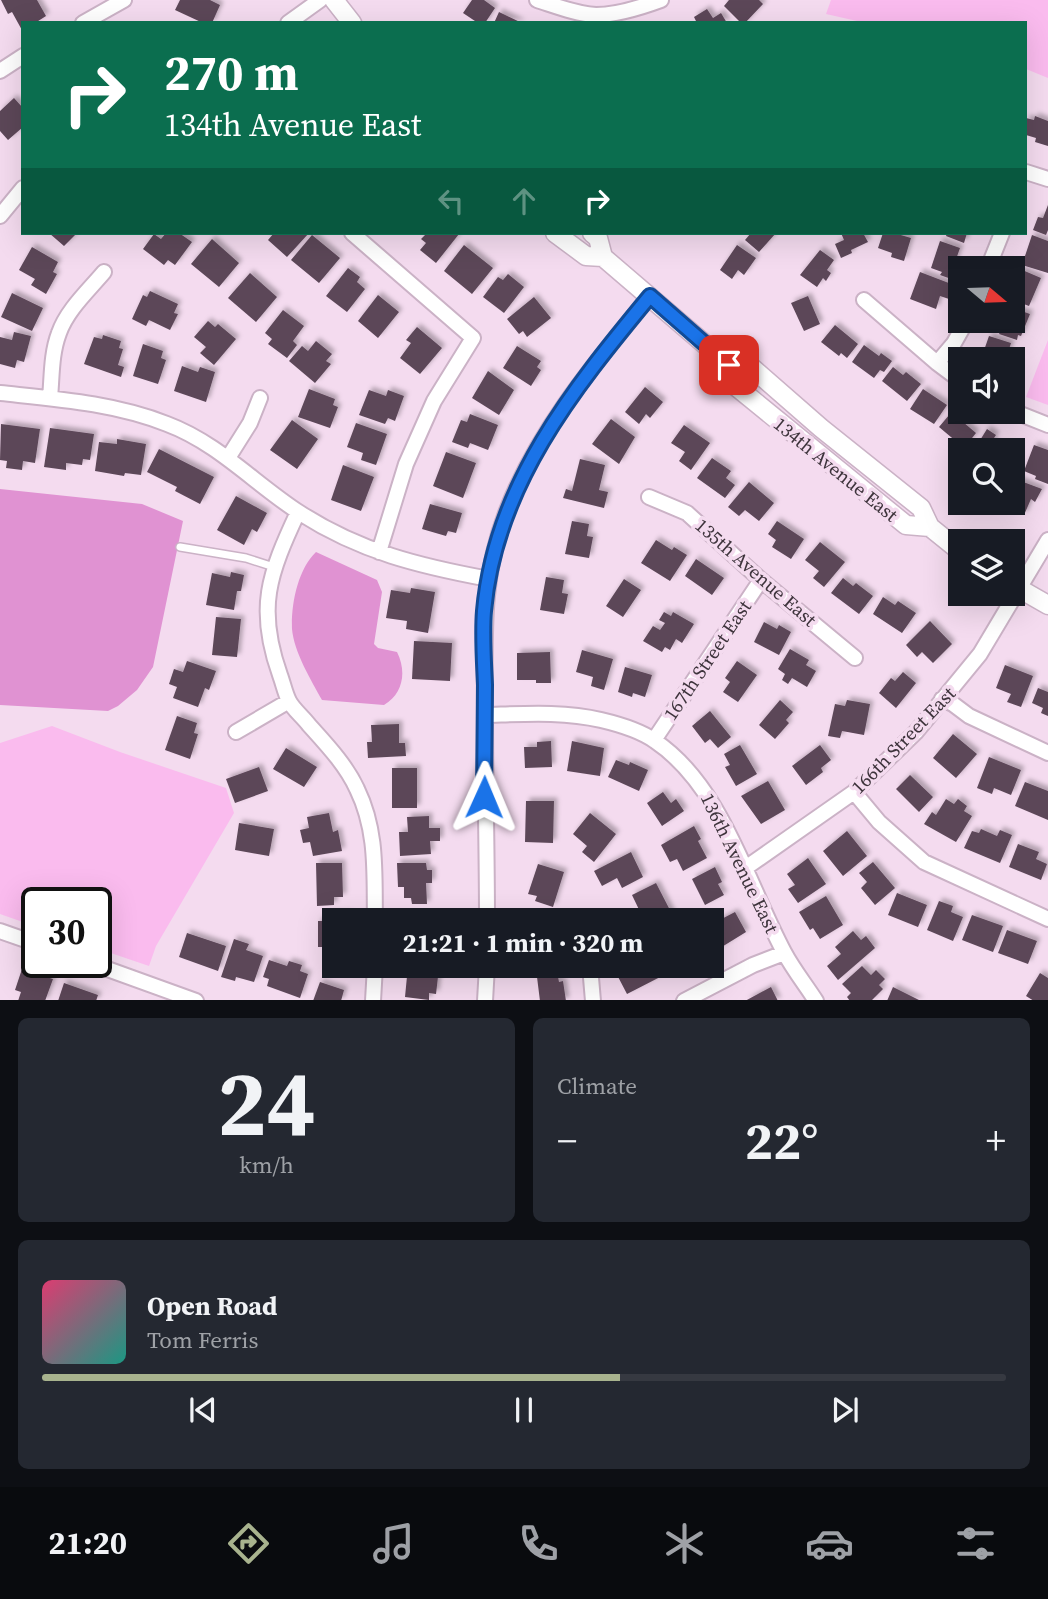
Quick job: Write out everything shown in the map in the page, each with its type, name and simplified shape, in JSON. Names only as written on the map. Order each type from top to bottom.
[{"type":"street","points":[[87,21],[124,0]]},
{"type":"street","points":[[291,21],[320,0]]},
{"type":"street","points":[[334,0],[350,21]]},
{"type":"street","points":[[537,0],[597,19],[661,0]]},
{"type":"street","points":[[2,63],[21,57]]},
{"type":"street","points":[[1027,173],[1048,179]]},
{"type":"street","points":[[0,216],[21,190]]},
{"type":"street","points":[[354,235],[472,338],[434,401],[406,464],[379,552]]},
{"type":"street","name":"134th Avenue East","points":[[558,235],[650,296],[729,365],[750,366],[821,428],[921,508],[930,527],[948,542]]},
{"type":"street","name":"134th Avenue East","points":[[594,235],[598,238],[594,257]]},
{"type":"street","points":[[993,256],[1001,235]]},
{"type":"street","points":[[50,398],[53,353],[59,332],[69,314],[104,272]]},
{"type":"street","points":[[487,908],[484,612],[493,556],[506,513],[536,451],[594,363],[650,296]]},
{"type":"street","points":[[864,300],[948,371]]},
{"type":"street","points":[[937,363],[960,333]]},
{"type":"street","points":[[0,393],[119,408],[169,424],[228,458],[298,512],[342,538],[422,567],[489,579]]},
{"type":"street","points":[[228,458],[250,422],[260,398]]},
{"type":"street","points":[[1025,416],[1048,425]]},
{"type":"street","name":"135th Avenue East","points":[[649,497],[687,513],[761,580],[855,658]]},
{"type":"street","points":[[298,512],[268,587],[270,649],[289,701],[334,753],[357,788],[371,824],[374,908]]},
{"type":"street","name":"166th Street East","points":[[1025,575],[1048,540]]},
{"type":"street","name":"167th Street East","points":[[654,740],[761,580]]},
{"type":"street","points":[[1025,592],[1048,605]]},
{"type":"street","name":"166th Street East","points":[[744,869],[854,792],[916,732],[980,654],[1007,606]]},
{"type":"street","points":[[942,699],[979,721],[1048,754]]},
{"type":"street","points":[[236,732],[289,701]]},
{"type":"street","name":"136th Avenue East","points":[[485,715],[577,716],[600,720],[654,740],[693,774],[703,788],[784,953],[816,1000]]},
{"type":"street","points":[[854,792],[879,822],[925,863],[1048,919]]},
{"type":"street","points":[[0,931],[21,938]]},
{"type":"street","points":[[684,1000],[753,965],[784,953]]},
{"type":"street","points":[[112,970],[196,1000]]},
{"type":"street","points":[[373,1000],[374,978]]},
{"type":"street","points":[[485,1000],[486,978]]},
{"type":"street","points":[[591,978],[593,1000]]},
{"type":"lane","points":[[180,548],[246,558],[274,567]]},
{"type":"shaded area","points":[[831,0],[1048,0],[1048,78],[1027,69],[1027,21],[857,21],[826,14]]},
{"type":"shaded area","points":[[1048,340],[1048,405],[1026,397]]},
{"type":"shaded area","points":[[0,489],[142,504],[183,521],[153,667],[137,690],[118,706],[108,711],[0,705]]},
{"type":"shaded area","points":[[316,552],[377,580],[382,592],[374,644],[378,648],[397,652],[402,667],[399,689],[384,705],[322,700],[299,656],[292,629],[294,598],[300,577]]},
{"type":"shaded area","points":[[52,726],[226,788],[234,813],[156,946],[149,966],[112,953],[112,887],[21,887],[21,921],[0,914],[0,743]]},
{"type":"building","points":[[1,0],[37,0],[46,16],[38,21],[21,21],[21,28],[12,12],[8,14]]},
{"type":"building","points":[[180,0],[210,0],[220,5],[213,21],[199,21],[175,10]]},
{"type":"building","points":[[472,0],[484,0],[495,8],[486,21],[475,21],[463,13]]},
{"type":"building","points":[[729,0],[759,0],[763,4],[747,21],[739,21],[724,6]]},
{"type":"building","points":[[707,9],[713,18],[721,13],[726,21],[696,21],[694,17]]},
{"type":"building","points":[[499,12],[518,21],[495,21]]},
{"type":"building","points":[[14,98],[21,106],[21,129],[8,140],[0,131],[0,111]]},
{"type":"building","points":[[1035,116],[1048,121],[1048,146],[1035,142],[1036,138],[1027,135],[1027,118],[1034,120]]},
{"type":"building","points":[[1048,205],[1046,235],[1033,230],[1038,217],[1043,218]]},
{"type":"building","points":[[51,235],[75,235],[64,246]]},
{"type":"building","points":[[153,235],[161,239],[164,235],[182,235],[192,242],[175,265],[168,260],[164,265],[143,249]]},
{"type":"building","points":[[272,235],[307,235],[287,257],[268,240]]},
{"type":"building","points":[[312,235],[340,258],[319,283],[291,260]]},
{"type":"building","points":[[425,235],[458,235],[436,263],[420,250],[426,243],[421,239]]},
{"type":"building","points":[[749,235],[774,235],[759,252],[745,240]]},
{"type":"building","points":[[842,235],[864,235],[868,242],[841,258],[835,244],[844,240]]},
{"type":"building","points":[[882,235],[911,238],[904,261],[891,257],[892,253],[878,248]]},
{"type":"building","points":[[946,235],[966,235],[964,243]]},
{"type":"building","points":[[1032,235],[1048,241],[1048,273],[1026,266],[1025,256]]},
{"type":"building","points":[[212,239],[239,263],[219,287],[191,264]]},
{"type":"building","points":[[940,241],[960,248],[957,256],[948,256],[948,278],[931,268]]},
{"type":"building","points":[[464,245],[493,268],[472,294],[444,271]]},
{"type":"building","points":[[737,245],[756,258],[744,275],[738,270],[732,279],[720,270]]},
{"type":"building","points":[[32,247],[58,262],[53,272],[57,274],[46,294],[31,285],[35,279],[19,270]]},
{"type":"building","points":[[820,250],[834,260],[827,270],[831,273],[826,281],[823,278],[817,287],[800,275]]},
{"type":"building","points":[[348,268],[360,277],[357,282],[365,289],[347,312],[326,296]]},
{"type":"building","points":[[920,272],[948,283],[948,299],[940,296],[936,309],[910,299]]},
{"type":"building","points":[[1026,272],[1041,278],[1029,306],[1026,305]]},
{"type":"building","points":[[250,273],[277,297],[256,322],[228,298]]},
{"type":"building","points":[[508,274],[524,287],[504,313],[483,297],[498,277],[503,280]]},
{"type":"building","points":[[150,291],[178,304],[174,313],[178,314],[170,330],[149,320],[146,326],[132,319],[143,295],[147,297]]},
{"type":"building","points":[[12,293],[43,308],[32,331],[1,317]]},
{"type":"building","points":[[378,295],[399,312],[378,338],[358,321]]},
{"type":"building","points":[[808,296],[820,324],[804,331],[791,303]]},
{"type":"building","points":[[534,297],[551,318],[527,337],[523,331],[519,334],[507,319]]},
{"type":"building","points":[[283,310],[304,326],[293,341],[297,345],[287,358],[268,344],[272,339],[265,333]]},
{"type":"building","points":[[208,321],[215,327],[218,324],[236,339],[214,365],[200,353],[206,347],[194,337]]},
{"type":"building","points":[[835,325],[858,344],[847,358],[841,353],[839,356],[821,342]]},
{"type":"building","points":[[417,327],[442,348],[420,374],[400,358],[411,343],[406,340]]},
{"type":"building","points":[[14,332],[31,336],[24,362],[17,360],[15,368],[0,364],[0,337],[12,340]]},
{"type":"building","points":[[1022,333],[1021,336],[1018,335],[1017,340],[999,334]]},
{"type":"building","points":[[103,335],[121,341],[119,348],[123,349],[118,365],[124,367],[121,377],[84,364],[94,337],[102,339]]},
{"type":"building","points":[[989,336],[1011,343],[1010,347],[985,347]]},
{"type":"building","points":[[316,341],[332,354],[326,361],[331,364],[315,383],[289,361],[302,346],[308,351]]},
{"type":"building","points":[[143,344],[163,351],[161,358],[166,360],[158,384],[133,376]]},
{"type":"building","points":[[864,345],[879,356],[881,353],[892,361],[884,372],[880,370],[874,378],[852,362]]},
{"type":"building","points":[[517,346],[541,361],[537,367],[541,370],[531,386],[503,368]]},
{"type":"building","points":[[182,366],[198,372],[200,367],[215,372],[206,402],[174,391]]},
{"type":"building","points":[[893,367],[903,375],[906,372],[921,384],[907,401],[882,381]]},
{"type":"building","points":[[488,371],[514,390],[499,415],[472,398]]},
{"type":"building","points":[[645,387],[663,402],[650,418],[646,414],[639,424],[625,412]]},
{"type":"building","points":[[309,389],[335,399],[333,405],[338,407],[330,428],[298,417]]},
{"type":"building","points":[[923,389],[947,405],[934,424],[910,409]]},
{"type":"building","points":[[369,390],[386,396],[388,390],[404,396],[395,421],[388,418],[385,424],[359,415]]},
{"type":"building","points":[[470,414],[498,425],[488,450],[470,443],[468,448],[452,442],[461,420],[467,422]]},
{"type":"building","points":[[948,416],[948,424],[965,424],[976,433],[972,438],[952,438],[939,427]]},
{"type":"building","points":[[611,419],[635,437],[619,464],[592,444]]},
{"type":"building","points":[[292,420],[318,439],[297,469],[270,450]]},
{"type":"building","points":[[356,423],[387,434],[376,465],[361,460],[363,453],[347,447]]},
{"type":"building","points":[[1,424],[40,429],[35,463],[23,461],[22,470],[6,468],[7,461],[0,460]]},
{"type":"building","points":[[684,425],[710,443],[691,470],[679,461],[685,452],[671,443]]},
{"type":"building","points":[[50,428],[94,434],[90,460],[83,459],[82,465],[66,463],[66,470],[44,467]]},
{"type":"building","points":[[987,429],[996,435],[994,438],[981,438]]},
{"type":"building","points":[[117,439],[146,444],[141,475],[125,473],[124,476],[95,471],[99,442],[117,444]]},
{"type":"building","points":[[1034,445],[1048,450],[1048,484],[1035,479],[1036,476],[1025,471]]},
{"type":"building","points":[[159,449],[214,477],[200,504],[175,491],[177,487],[147,472]]},
{"type":"building","points":[[446,452],[476,463],[463,498],[433,486]]},
{"type":"building","points":[[712,458],[731,471],[726,478],[735,485],[725,498],[697,478]]},
{"type":"building","points":[[580,459],[605,465],[599,490],[608,492],[604,508],[563,498],[566,489],[572,491]]},
{"type":"building","points":[[343,465],[374,477],[361,511],[331,500]]},
{"type":"building","points":[[749,482],[774,503],[759,521],[745,510],[739,516],[728,507]]},
{"type":"building","points":[[1025,483],[1042,489],[1035,502],[1031,499],[1025,513]]},
{"type":"building","points":[[236,496],[267,513],[257,532],[252,529],[244,545],[217,530]]},
{"type":"building","points":[[430,504],[462,513],[456,533],[448,531],[446,536],[422,529]]},
{"type":"building","points":[[572,521],[589,524],[587,536],[593,537],[589,558],[565,554]]},
{"type":"building","points":[[777,521],[804,539],[791,559],[772,547],[776,540],[768,534]]},
{"type":"building","points":[[656,540],[687,555],[670,581],[641,563]]},
{"type":"building","points":[[820,542],[845,562],[824,587],[813,578],[819,571],[805,560]]},
{"type":"building","points":[[696,559],[724,578],[712,595],[685,576]]},
{"type":"building","points":[[231,572],[244,575],[241,591],[237,591],[234,610],[206,605],[212,573],[230,577]]},
{"type":"building","points":[[546,577],[564,580],[562,593],[568,594],[564,614],[540,610]]},
{"type":"building","points":[[843,578],[853,586],[856,583],[873,596],[859,614],[831,593]]},
{"type":"building","points":[[624,579],[641,590],[623,617],[606,606]]},
{"type":"building","points":[[411,588],[435,592],[428,633],[406,629],[407,621],[386,618],[391,590],[410,593]]},
{"type":"building","points":[[883,597],[895,605],[898,601],[916,613],[902,633],[873,614]]},
{"type":"building","points":[[664,612],[671,616],[673,612],[694,624],[682,643],[676,639],[670,650],[665,647],[662,652],[643,641],[653,626],[660,630],[665,623],[659,620]]},
{"type":"building","points":[[216,617],[241,619],[237,657],[212,655]]},
{"type":"building","points":[[930,621],[952,644],[933,663],[922,652],[917,657],[906,645]]},
{"type":"building","points":[[764,622],[777,629],[779,625],[791,632],[779,655],[754,642]]},
{"type":"building","points":[[414,641],[452,643],[450,681],[412,679]]},
{"type":"building","points":[[790,649],[809,660],[806,665],[816,671],[807,687],[792,678],[788,684],[782,680],[785,674],[778,669]]},
{"type":"building","points":[[582,650],[613,659],[604,690],[591,686],[593,677],[576,672]]},
{"type":"building","points":[[550,652],[551,683],[517,680],[517,653]]},
{"type":"building","points":[[187,661],[216,671],[209,690],[205,688],[198,707],[173,698],[177,687],[169,684],[174,669],[183,672]]},
{"type":"building","points":[[737,661],[757,675],[738,702],[723,692],[730,682],[725,678]]},
{"type":"building","points":[[1005,665],[1033,676],[1021,707],[1007,702],[1011,694],[996,688]]},
{"type":"building","points":[[625,667],[652,675],[645,697],[633,693],[632,697],[618,692]]},
{"type":"building","points":[[903,672],[916,683],[896,708],[879,693],[891,678],[895,681]]},
{"type":"building","points":[[1038,688],[1048,692],[1048,716],[1041,713],[1043,708],[1032,703]]},
{"type":"building","points":[[780,700],[793,712],[786,720],[789,723],[775,739],[759,725]]},
{"type":"building","points":[[847,700],[870,704],[864,735],[842,731],[840,738],[828,736],[835,704],[845,706]]},
{"type":"building","points":[[710,711],[731,737],[718,748],[710,739],[705,743],[692,726]]},
{"type":"building","points":[[177,716],[197,723],[194,733],[198,734],[190,759],[165,750]]},
{"type":"building","points":[[399,724],[399,743],[405,743],[406,756],[368,758],[367,742],[372,742],[371,725]]},
{"type":"building","points":[[953,734],[977,754],[956,778],[933,758]]},
{"type":"building","points":[[551,741],[552,767],[525,768],[524,747],[537,747],[537,742]]},
{"type":"building","points":[[572,741],[604,748],[600,776],[567,771]]},
{"type":"building","points":[[740,745],[757,774],[736,786],[725,767],[730,765],[724,754]]},
{"type":"building","points":[[820,745],[831,760],[821,768],[823,772],[806,785],[792,766]]},
{"type":"building","points":[[286,748],[317,767],[304,787],[273,769]]},
{"type":"building","points":[[989,757],[1021,770],[1011,795],[994,788],[992,794],[977,788]]},
{"type":"building","points":[[616,760],[629,765],[630,762],[648,770],[639,791],[608,777]]},
{"type":"building","points":[[259,767],[268,791],[235,803],[226,779]]},
{"type":"building","points":[[392,768],[417,768],[417,808],[392,808]]},
{"type":"building","points":[[910,775],[933,797],[919,812],[896,789]]},
{"type":"building","points":[[768,781],[785,810],[761,824],[741,796]]},
{"type":"building","points":[[1025,782],[1048,791],[1048,820],[1015,806]]},
{"type":"building","points":[[663,792],[671,803],[676,799],[684,811],[662,826],[647,803]]},
{"type":"building","points":[[946,799],[954,804],[958,799],[967,806],[964,811],[972,816],[956,842],[924,824],[932,812],[936,815]]},
{"type":"building","points":[[526,801],[554,801],[553,843],[525,842]]},
{"type":"building","points":[[329,813],[333,832],[338,830],[342,851],[313,856],[310,842],[303,843],[300,830],[309,828],[307,817]]},
{"type":"building","points":[[590,813],[616,834],[594,862],[582,852],[587,846],[573,834]]},
{"type":"building","points":[[429,816],[429,828],[440,828],[440,841],[430,841],[431,854],[400,856],[399,832],[408,832],[407,817]]},
{"type":"building","points":[[239,823],[274,829],[269,856],[235,850]]},
{"type":"building","points":[[694,826],[707,858],[683,871],[677,859],[670,862],[661,845]]},
{"type":"building","points":[[981,829],[997,836],[1000,830],[1012,835],[1000,863],[964,848],[972,831],[979,833]]},
{"type":"building","points":[[847,831],[867,856],[843,876],[823,851]]},
{"type":"building","points":[[1018,844],[1039,852],[1036,859],[1047,864],[1041,880],[1009,867]]},
{"type":"building","points":[[631,852],[643,877],[622,888],[617,878],[602,886],[594,871]]},
{"type":"building","points":[[808,858],[826,884],[798,903],[788,889],[795,885],[787,874]]},
{"type":"building","points":[[873,862],[895,888],[875,905],[861,888],[867,882],[859,873]]},
{"type":"building","points":[[316,863],[342,863],[343,897],[334,897],[334,905],[317,906]]},
{"type":"building","points":[[397,863],[426,863],[427,870],[432,870],[432,883],[426,883],[427,904],[412,904],[411,898],[404,898],[404,887],[398,887]]},
{"type":"building","points":[[538,864],[564,872],[553,907],[535,901],[537,896],[528,894]]},
{"type":"building","points":[[715,867],[722,882],[718,884],[724,895],[705,905],[692,879]]},
{"type":"building","points":[[656,883],[669,908],[638,908],[632,895]]},
{"type":"building","points":[[897,893],[927,905],[918,927],[888,915]]},
{"type":"building","points":[[826,896],[843,925],[820,939],[813,928],[810,930],[799,912]]},
{"type":"building","points":[[939,901],[953,906],[951,912],[963,917],[953,941],[927,930]]},
{"type":"building","points":[[735,912],[746,932],[724,946],[724,918]]},
{"type":"building","points":[[972,915],[1003,926],[993,952],[962,940]]},
{"type":"building","points":[[318,921],[322,921],[322,947],[318,947]]},
{"type":"building","points":[[1007,930],[1037,941],[1028,964],[998,953]]},
{"type":"building","points":[[853,931],[861,940],[866,936],[875,948],[838,980],[827,966],[841,954],[835,947]]},
{"type":"building","points":[[187,933],[226,946],[218,971],[179,957]]},
{"type":"building","points":[[234,939],[249,944],[246,950],[263,956],[254,982],[236,977],[235,981],[221,977]]},
{"type":"building","points":[[269,960],[287,966],[289,961],[302,965],[300,971],[308,974],[300,998],[267,986],[269,979],[263,977]]},
{"type":"building","points":[[862,966],[871,975],[876,970],[885,979],[879,985],[883,989],[872,1000],[849,1000],[847,997],[851,993],[842,984]]},
{"type":"building","points":[[21,972],[21,978],[53,979],[45,1000],[18,1000],[21,992],[15,990]]},
{"type":"building","points":[[1040,973],[1048,978],[1048,1000],[1032,1000],[1026,996]]},
{"type":"building","points":[[407,978],[438,978],[436,994],[429,993],[429,1000],[405,997]]},
{"type":"building","points":[[537,978],[558,978],[559,982],[563,981],[566,1000],[540,1000]]},
{"type":"building","points":[[619,978],[658,978],[627,994]]},
{"type":"building","points":[[320,982],[344,990],[341,1000],[313,1000]]},
{"type":"building","points":[[64,983],[98,995],[96,1000],[58,1000]]},
{"type":"building","points":[[771,987],[778,1000],[747,1000]]},
{"type":"building","points":[[893,987],[919,1000],[887,1000]]},
{"type":"route","points":[[484,797],[484,612],[493,556],[506,513],[536,451],[594,363],[650,296],[729,365]]}]
